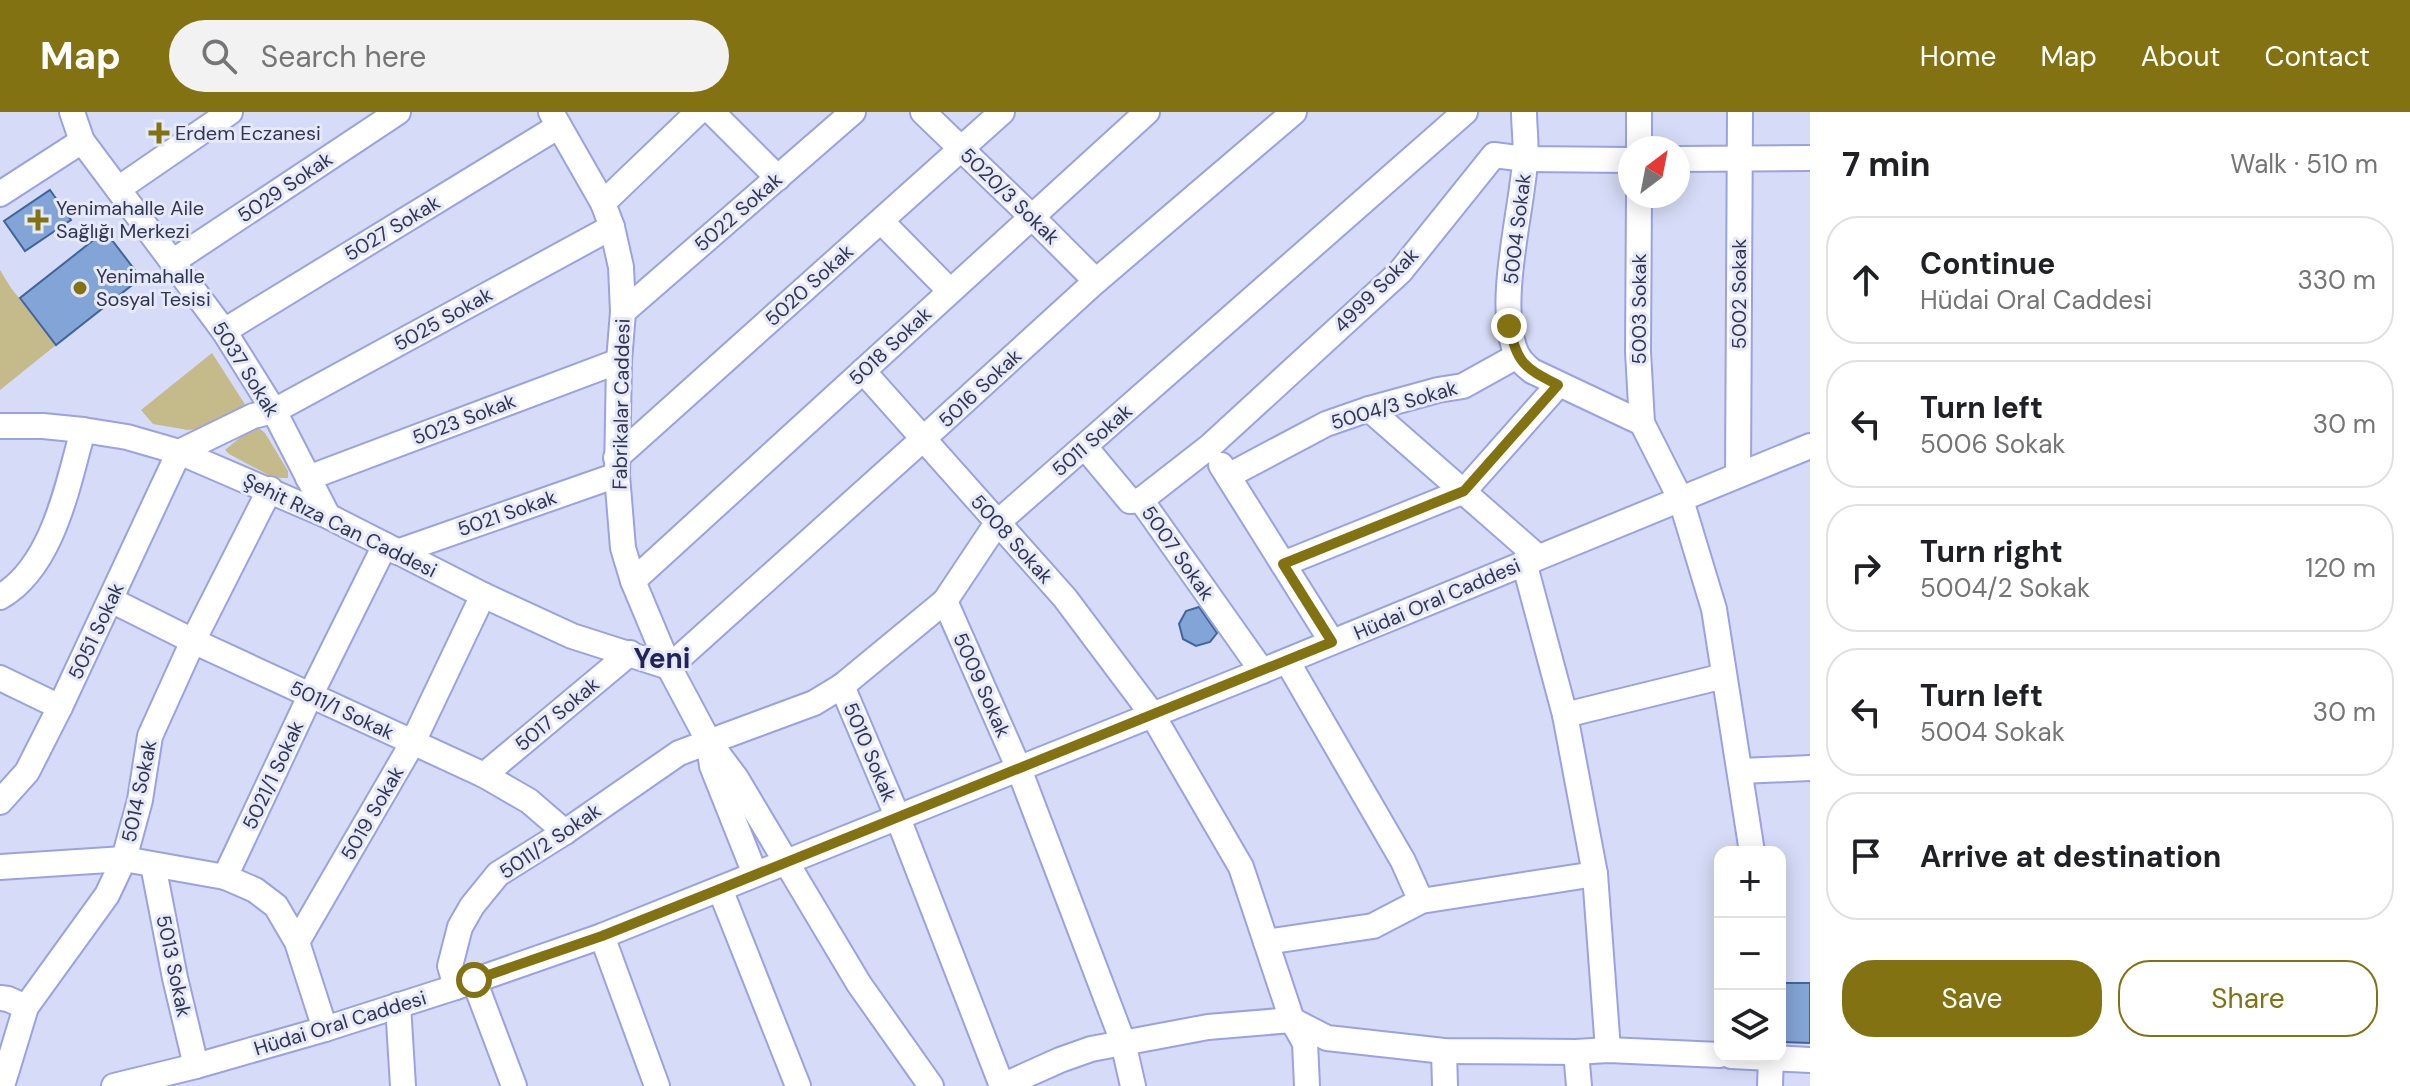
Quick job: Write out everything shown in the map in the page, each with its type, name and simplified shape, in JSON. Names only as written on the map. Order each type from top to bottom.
[{"type":"street","name":"5037 Sokak","points":[[72,112],[82,141],[224,331],[274,411],[328,516]]},
{"type":"street","points":[[118,189],[230,112]]},
{"type":"street","name":"5029 Sokak","points":[[172,262],[398,112]]},
{"type":"street","points":[[603,203],[698,112]]},
{"type":"street","points":[[712,112],[778,178]]},
{"type":"street","name":"5022 Sokak","points":[[623,312],[853,112]]},
{"type":"street","name":"5020/3 Sokak","points":[[923,112],[1096,281]]},
{"type":"street","name":"5020 Sokak","points":[[617,467],[1002,112]]},
{"type":"street","name":"5018 Sokak","points":[[633,581],[1147,112]]},
{"type":"street","name":"5016 Sokak","points":[[669,667],[1096,281],[1294,112]]},
{"type":"street","name":"5011 Sokak","points":[[709,742],[814,703],[842,686],[945,601],[997,523],[1465,112]]},
{"type":"street","name":"5004 Sokak","points":[[1517,356],[1509,326],[1509,293],[1526,159],[1524,112]]},
{"type":"street","points":[[1639,112],[1639,136]]},
{"type":"street","name":"5002 Sokak","points":[[1738,475],[1740,112]]},
{"type":"street","name":"Fabrikalar Caddesi","points":[[555,119],[603,203],[621,267],[623,312],[617,467],[623,548],[633,581],[669,667],[709,742],[736,778],[859,984],[931,1086]]},
{"type":"street","name":"5027 Sokak","points":[[224,331],[555,119]]},
{"type":"street","points":[[0,194],[82,141]]},
{"type":"street","name":"4999 Sokak","points":[[1141,500],[1209,447],[1400,272],[1494,155],[1526,159],[1618,160]]},
{"type":"street","points":[[1690,159],[1810,158]]},
{"type":"street","name":"5003 Sokak","points":[[1639,208],[1638,352],[1642,423]]},
{"type":"street","points":[[881,221],[950,291]]},
{"type":"street","name":"5025 Sokak","points":[[179,452],[253,416],[274,411],[612,227]]},
{"type":"street","points":[[1517,356],[1532,371],[1558,385],[1642,423],[1681,500],[1714,609],[1751,846]]},
{"type":"street","name":"5004/3 Sokak","points":[[1228,476],[1326,424],[1369,409],[1463,386],[1517,356]]},
{"type":"street","name":"5023 Sokak","points":[[308,478],[619,361]]},
{"type":"street","name":"5008 Sokak","points":[[863,371],[1065,598],[1152,714],[1241,867],[1292,1020],[1305,1043],[1307,1086]]},
{"type":"street","points":[[1283,564],[1464,491],[1558,385]]},
{"type":"street","points":[[1369,409],[1464,491],[1531,559],[1595,874],[1608,1050]]},
{"type":"street","name":"Şehit Rıza Can Caddesi","points":[[0,426],[83,430],[127,437],[179,452],[328,516],[483,595],[572,636],[669,667]]},
{"type":"street","points":[[0,597],[24,577],[49,537],[64,498],[83,430]]},
{"type":"street","name":"Hüdai Oral Caddesi","points":[[114,1086],[325,1029],[602,936],[1287,661],[1810,446]]},
{"type":"street","name":"5007 Sokak","points":[[1085,447],[1130,501],[1141,500],[1262,671]]},
{"type":"street","points":[[1209,447],[1332,642]]},
{"type":"street","name":"5051 Sokak","points":[[0,802],[27,772],[179,452]]},
{"type":"street","name":"5021 Sokak","points":[[391,549],[617,467]]},
{"type":"street","name":"5014 Sokak","points":[[2,1086],[26,1007],[107,895],[124,859],[140,800],[150,736],[193,641],[270,489]]},
{"type":"street","name":"5021/1 Sokak","points":[[225,877],[310,696],[391,549]]},
{"type":"street","name":"5019 Sokak","points":[[297,942],[413,742],[483,595]]},
{"type":"street","name":"5011/1 Sokak","points":[[111,600],[484,775],[529,801],[565,832]]},
{"type":"street","name":"5009 Sokak","points":[[945,601],[1019,769],[1123,1042],[1133,1086]]},
{"type":"street","name":"5017 Sokak","points":[[484,775],[630,653]]},
{"type":"street","points":[[1287,661],[1403,861],[1421,901]]},
{"type":"street","points":[[1565,715],[1724,676]]},
{"type":"street","points":[[0,678],[60,707]]},
{"type":"street","name":"5010 Sokak","points":[[842,686],[898,818],[1002,1086]]},
{"type":"street","name":"Fabrikalar Caddesi","points":[[709,742],[712,766],[755,874]]},
{"type":"street","name":"5011/2 Sokak","points":[[514,1086],[465,984],[450,966],[460,927],[472,906],[498,874],[679,753],[709,742]]},
{"type":"street","points":[[1741,771],[1810,768]]},
{"type":"street","points":[[0,867],[124,859],[225,877],[255,890],[276,906],[297,942],[325,1029]]},
{"type":"street","name":"5013 Sokak","points":[[153,865],[196,1066]]},
{"type":"street","points":[[1266,942],[1373,926],[1421,901],[1595,874]]},
{"type":"street","points":[[720,889],[798,1086]]},
{"type":"street","points":[[602,936],[657,1086]]},
{"type":"street","points":[[0,998],[26,1007]]},
{"type":"street","points":[[398,1005],[403,1086]]},
{"type":"street","points":[[1002,1086],[1091,1049],[1208,1027],[1292,1020],[1327,1038],[1444,1051],[1608,1050],[1714,1055]]},
{"type":"street","points":[[1444,1051],[1445,1086]]},
{"type":"street","points":[[1576,1052],[1579,1086]]},
{"type":"street","points":[[1786,1058],[1810,1060]]},
{"type":"street","points":[[1770,1086],[1771,1062]]},
{"type":"shaded area","points":[[0,270],[56,345],[0,390]]},
{"type":"shaded area","points":[[212,353],[246,406],[195,429],[153,424],[141,410]]},
{"type":"shaded area","points":[[255,425],[265,433],[288,471],[288,478],[274,478],[225,450]]},
{"type":"building","name":"Yenimahalle Aile Sağlığı Merkezi","points":[[50,190],[71,220],[25,251],[4,221]]},
{"type":"building","name":"Yenimahalle Sosyal Tesisi","points":[[105,231],[141,278],[56,345],[20,298]]},
{"type":"building","points":[[1199,607],[1217,633],[1210,642],[1196,646],[1183,639],[1179,624],[1186,611]]},
{"type":"building","points":[[1786,983],[1810,983],[1810,1043],[1786,1042]]},
{"type":"place","name":"Erdem Eczanesi","points":[[159,133]]},
{"type":"place","name":"Yenimahalle Aile Sağlığı Merkezi","points":[[38,220]]},
{"type":"place","name":"Yenimahalle Sosyal Tesisi","points":[[80,288]]},
{"type":"district","name":"Yeni","points":[[662,658]]},
{"type":"route","points":[[474,980],[602,936],[1332,642],[1283,564],[1464,491],[1558,385],[1524,365],[1517,356],[1509,326]]}]
